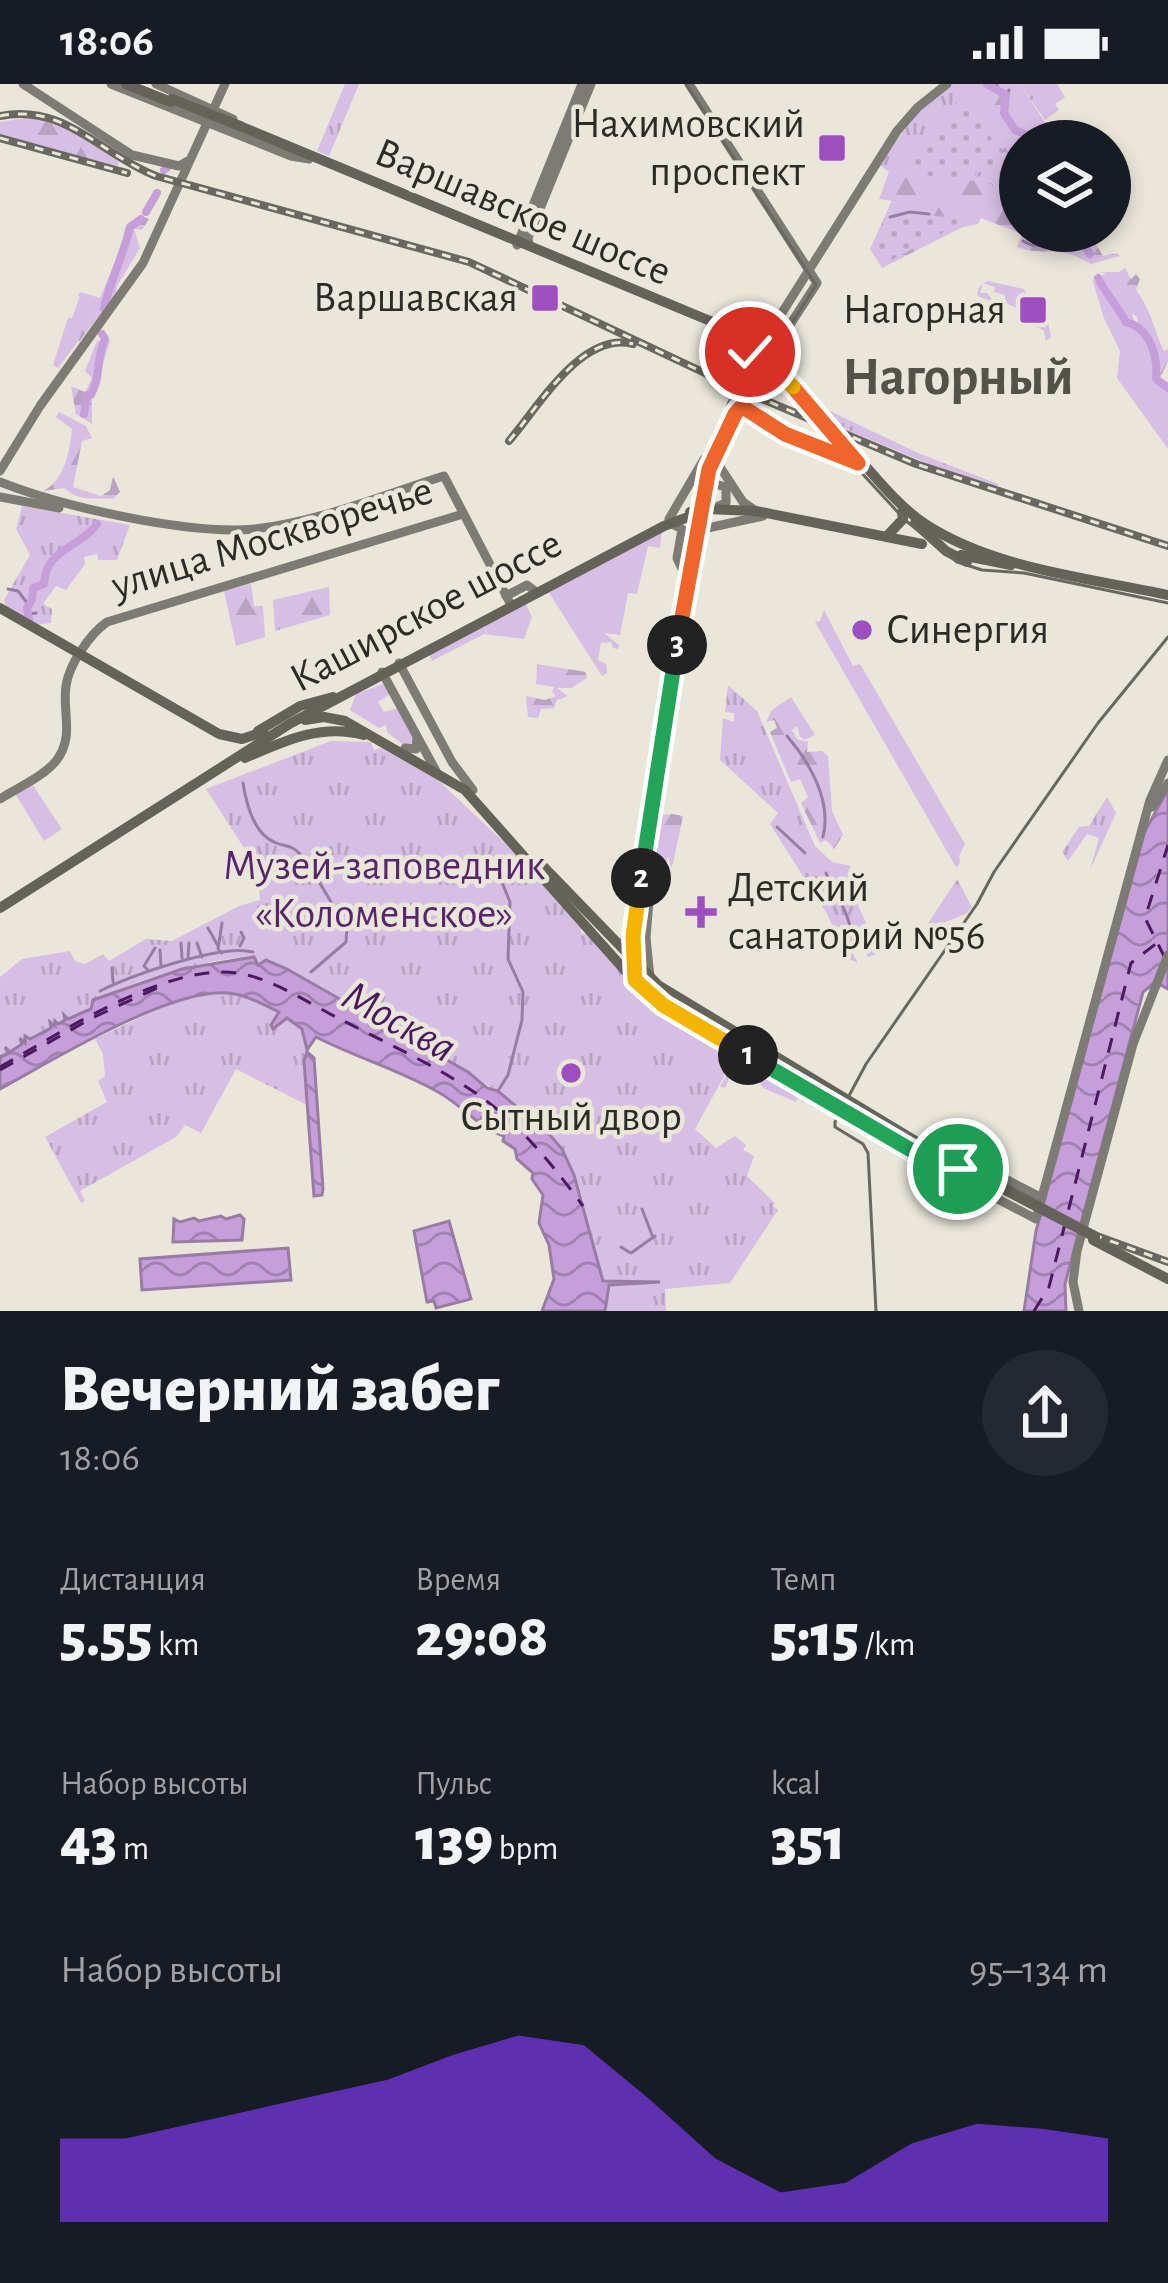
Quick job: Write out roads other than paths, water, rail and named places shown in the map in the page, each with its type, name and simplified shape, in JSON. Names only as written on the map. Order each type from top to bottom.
[{"type":"main road","points":[[23,84],[124,151],[183,166],[188,161]]},
{"type":"main road","points":[[111,84],[175,104],[207,123],[302,156]]},
{"type":"main road","points":[[156,84],[292,143],[302,156]]},
{"type":"main road","points":[[0,467],[143,263],[223,84]]},
{"type":"main road","points":[[522,244],[586,84]]},
{"type":"main road","points":[[686,84],[816,283]]},
{"type":"main road","points":[[764,341],[805,267],[895,129],[909,110],[944,84]]},
{"type":"main road","name":"Варшавское шоссе","points":[[133,85],[764,341],[824,421],[906,516],[987,567],[1010,565],[1168,597]]},
{"type":"main road","points":[[0,467],[37,404],[130,277],[202,135]]},
{"type":"main road","points":[[173,164],[180,171],[179,179]]},
{"type":"main road","name":"Варшавское шоссе","points":[[522,244],[726,332],[765,356],[824,421]]},
{"type":"main road","points":[[764,341],[805,267]]},
{"type":"main road","points":[[796,286],[795,296],[805,299],[816,283]]},
{"type":"main road","points":[[775,360],[776,348],[802,299],[816,283]]},
{"type":"main road","points":[[764,341],[770,351],[776,346],[802,299]]},
{"type":"main road","points":[[783,305],[802,299]]},
{"type":"main road","points":[[726,332],[767,364],[762,380],[756,382],[746,375],[749,351],[726,332]]},
{"type":"main road","points":[[734,403],[803,441],[852,455]]},
{"type":"main road","points":[[700,510],[709,469],[734,403]]},
{"type":"main road","points":[[709,469],[734,403]]},
{"type":"main road","points":[[722,434],[680,559],[686,559],[699,531],[760,513]]},
{"type":"main road","points":[[722,434],[719,467],[742,502],[760,513]]},
{"type":"main road","points":[[642,980],[647,971],[646,938],[684,573],[677,558],[682,529],[669,521],[722,434]]},
{"type":"main road","name":"Варшавское шоссе","points":[[852,455],[907,510],[956,549],[1168,597]]},
{"type":"main road","points":[[1,487],[74,506],[232,530],[288,523],[445,479]]},
{"type":"main road","points":[[1,487],[73,509],[213,533],[256,533],[445,479]]},
{"type":"main road","points":[[445,479],[508,599]]},
{"type":"main road","name":"Каширское шоссе","points":[[400,665],[508,599],[535,591],[669,521],[700,510],[760,513],[921,546]]},
{"type":"main road","name":"улица Москворечье","points":[[80,656],[98,628],[121,615],[463,514]]},
{"type":"main road","points":[[894,536],[906,516]]},
{"type":"main road","name":"Каширское шоссе","points":[[240,748],[669,521]]},
{"type":"main road","points":[[835,528],[923,542],[922,550],[848,536],[835,528]]},
{"type":"main road","points":[[683,585],[691,550]]},
{"type":"main road","points":[[691,550],[629,947],[642,980],[917,1146],[931,1164],[949,1162],[1042,1198]]},
{"type":"main road","points":[[0,610],[220,734],[265,737]]},
{"type":"main road","points":[[80,656],[231,746],[232,753],[223,765]]},
{"type":"main road","points":[[0,799],[48,769],[61,754],[68,729],[66,685],[80,656]]},
{"type":"main road","points":[[400,665],[473,790],[629,947]]},
{"type":"main road","points":[[383,674],[428,764]]},
{"type":"main road","points":[[220,734],[248,735],[300,706],[342,695]]},
{"type":"main road","name":"Каширское шоссе","points":[[223,765],[240,748],[342,695]]},
{"type":"main road","name":"Каширское шоссе","points":[[0,906],[267,737],[342,695]]},
{"type":"main road","points":[[400,706],[410,697],[419,701]]},
{"type":"main road","points":[[331,710],[405,748],[473,798],[678,1015],[1168,1278]]},
{"type":"main road","points":[[303,715],[341,719],[473,790]]},
{"type":"main road","points":[[182,718],[240,748]]},
{"type":"main road","points":[[417,738],[430,740],[434,729]]},
{"type":"main road","points":[[223,765],[317,732],[356,732],[391,745]]},
{"type":"main road","points":[[405,748],[416,749],[417,738]]},
{"type":"main road","points":[[949,1162],[1035,1216],[1153,789],[1168,760]]},
{"type":"main road","points":[[1142,828],[1168,783]]},
{"type":"main road","points":[[1078,1311],[1071,1282],[1073,1259],[1142,1019],[1168,957]]},
{"type":"main road","points":[[678,1015],[688,1013],[686,1003]]},
{"type":"water","points":[[1168,789],[1168,989],[1155,982],[1143,992],[1065,1284],[1066,1311],[1024,1311],[1036,1231],[1144,833]]},
{"type":"water","points":[[254,957],[258,965],[266,960],[287,969],[498,1091],[562,1149],[574,1175],[603,1281],[660,1282],[609,1285],[605,1311],[542,1311],[554,1279],[549,1245],[539,1223],[543,1195],[533,1173],[517,1159],[504,1136],[438,1092],[393,1070],[316,1037],[307,1050],[302,1029],[287,1018],[273,1029],[279,1012],[240,995],[202,995],[143,1014],[0,1089],[0,1057],[8,1053],[5,1047],[10,1052],[22,1044],[20,1038],[25,1043],[25,1036],[30,1039],[51,1028],[50,1022],[55,1026],[55,1021],[65,1020],[64,1015],[68,1019],[91,1009],[93,1000],[182,969]]},
{"type":"water","points":[[307,1052],[314,1058],[323,1189],[322,1195],[314,1196],[304,1061]]},
{"type":"water","points":[[240,1215],[244,1219],[242,1240],[173,1242],[174,1219]]},
{"type":"water","points":[[449,1221],[471,1299],[436,1308],[434,1301],[427,1302],[414,1231]]},
{"type":"water","points":[[288,1248],[291,1280],[142,1290],[140,1259]]},
{"type":"waterway","points":[[987,84],[1006,95],[1004,113],[1009,120]]},
{"type":"waterway","points":[[996,84],[1001,92]]},
{"type":"waterway","points":[[1007,94],[1009,90]]},
{"type":"waterway","points":[[146,212],[157,193]]},
{"type":"waterway","points":[[890,217],[929,214]]},
{"type":"waterway","points":[[104,308],[130,227],[141,219]]},
{"type":"waterway","points":[[1098,278],[1126,322],[1147,337],[1156,361],[1156,379],[1168,388]]},
{"type":"waterway","points":[[84,414],[96,380],[105,339],[102,334]]},
{"type":"waterway","points":[[29,620],[33,588],[44,584],[50,563],[97,524]]},
{"type":"waterway","points":[[8,589],[18,591],[28,604]]},
{"type":"waterway","points":[[29,614],[36,613]]},
{"type":"waterway","points":[[787,736],[822,796],[823,837]]},
{"type":"waterway","points":[[243,783],[261,832],[300,854],[347,927],[346,942],[311,972]]},
{"type":"waterway","points":[[777,827],[805,853]]},
{"type":"waterway","points":[[498,1091],[508,1075],[522,1020],[523,992],[508,959],[510,902],[501,880],[507,857]]},
{"type":"waterway","points":[[826,873],[848,918],[852,947]]},
{"type":"waterway","points":[[222,923],[218,949],[222,953]]},
{"type":"waterway","points":[[208,928],[218,946]]},
{"type":"waterway","points":[[240,946],[241,932]]},
{"type":"waterway","points":[[181,943],[182,958]]},
{"type":"waterway","points":[[188,958],[189,943]]},
{"type":"waterway","points":[[197,943],[202,957]]},
{"type":"waterway","points":[[148,970],[144,966],[155,948]]},
{"type":"waterway","points":[[160,950],[161,966]]},
{"type":"waterway","points":[[100,991],[199,956],[253,952]]},
{"type":"waterway","points":[[112,968],[113,982]]},
{"type":"waterway","points":[[642,1209],[652,1235]]},
{"type":"waterway","points":[[631,1253],[655,1236]]},
{"type":"waterway","points":[[621,1247],[629,1252]]},
{"type":"tunnel","points":[[738,400],[760,350]]},
{"type":"tunnel","points":[[732,397],[741,374]]},
{"type":"tram line","points":[[686,84],[816,285],[757,378],[757,404],[767,420],[846,456],[905,520],[957,562],[1168,603]]},
{"type":"tram line","points":[[876,1311],[868,1153],[863,1144],[835,1127],[835,1122],[866,1064],[977,904],[994,872],[1098,723],[1168,637]]},
{"type":"railway","points":[[0,116],[44,117],[156,176],[469,262],[741,390],[916,464],[1168,546]]},
{"type":"railway","points":[[0,138],[127,173]]},
{"type":"railway","points":[[509,441],[579,360],[614,343],[633,344]]},
{"type":"railway","points":[[966,1167],[1097,1236],[1168,1262]]},
{"type":"place","name":"Нахимовский проспект","points":[[832,148]]},
{"type":"place","name":"Варшавская","points":[[545,298]]},
{"type":"place","name":"Нагорная","points":[[1033,310]]},
{"type":"place","name":"Синергия","points":[[862,630]]},
{"type":"place","name":"Детский санаторий №56","points":[[701,912]]},
{"type":"place","name":"Сытный двор","points":[[571,1073]]},
{"type":"district","name":"Нагорный","points":[[958,378]]},
{"type":"park label","name":"Музей-заповедник «Коломенское»","points":[[384,890]]},
{"type":"water label","name":"Москва","points":[[399,1022]]}]
